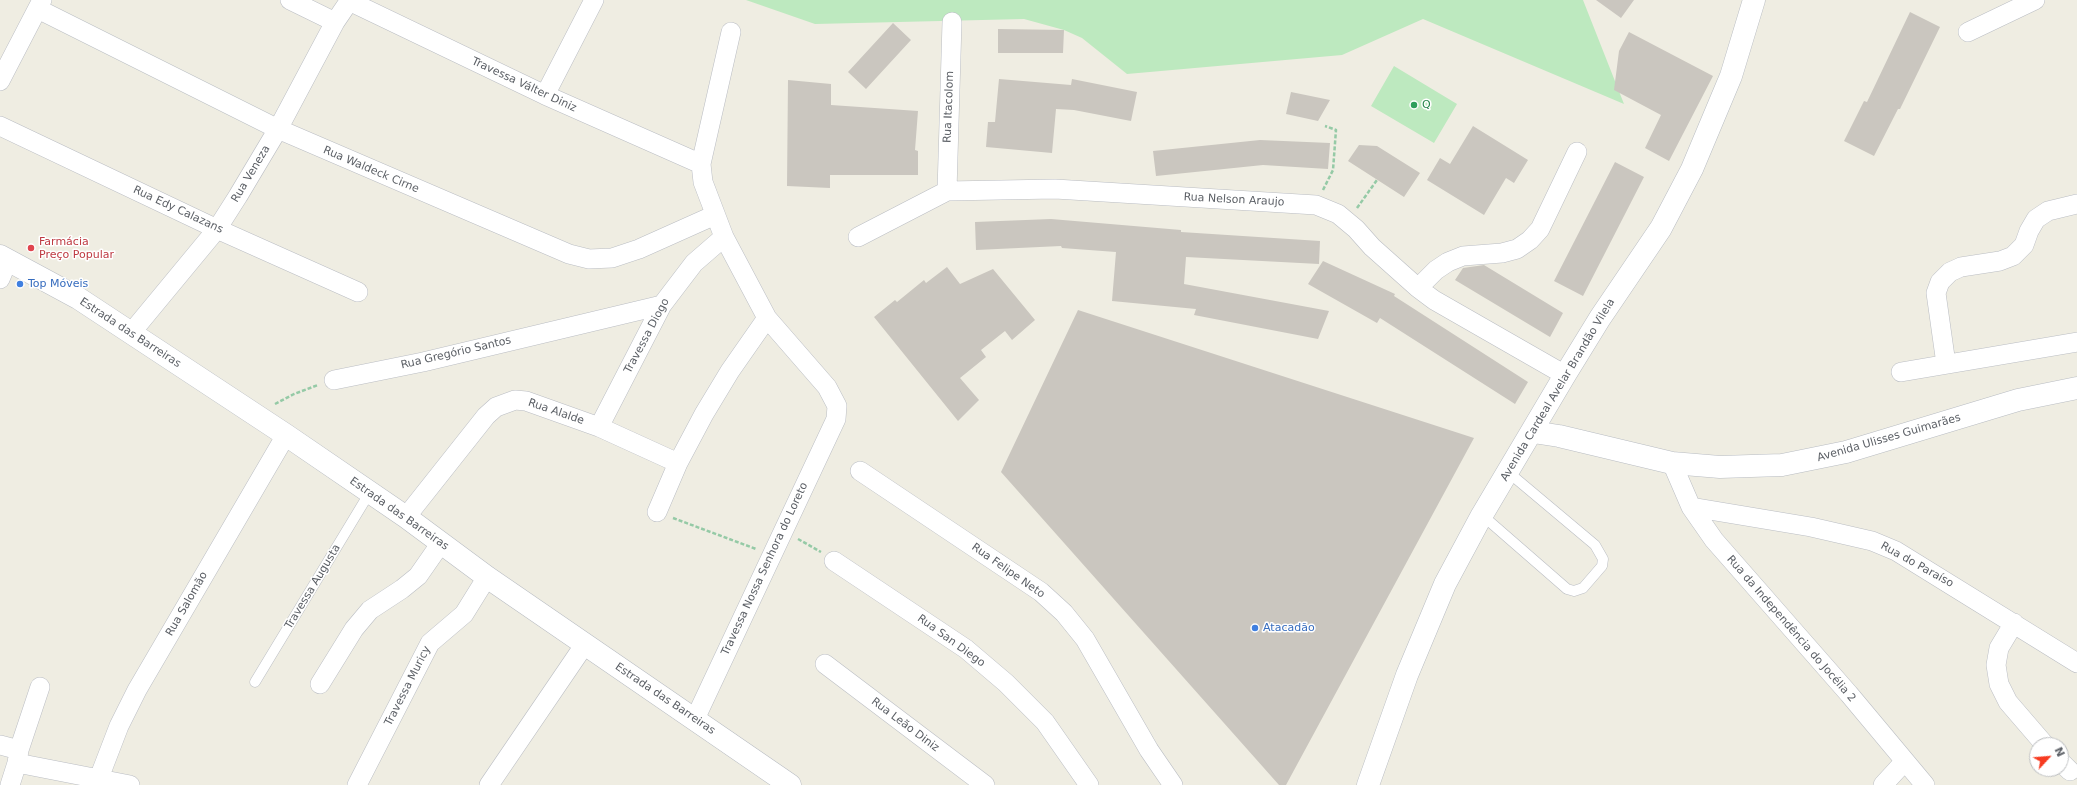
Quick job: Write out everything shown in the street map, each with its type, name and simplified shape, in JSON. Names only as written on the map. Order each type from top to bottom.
[{"type":"main road","name":"Avenida Cardeal Avelar Brandão Vilela","points":[[1368,785],[1407,675],[1444,584],[1482,515],[1533,432],[1565,375],[1600,318],[1661,228],[1692,169],[1731,76],[1754,0]]},
{"type":"main road","name":"Estrada das Barreiras","points":[[3,265],[78,298],[286,435],[406,517],[487,577],[790,785]]},
{"type":"main road","name":"Avenida Ulisses Guimarães","points":[[1533,432],[1559,436],[1672,463],[1720,467],[1752,467],[1812,460],[1882,442],[2018,400],[2077,388]]},
{"type":"street","points":[[290,0],[335,22]]},
{"type":"street","name":"Rua Veneza","points":[[131,333],[216,229],[278,129],[335,22],[350,0]]},
{"type":"street","name":"Travessa Válter Diniz","points":[[350,0],[545,95],[701,164]]},
{"type":"street","points":[[1968,32],[2035,0]]},
{"type":"street","points":[[545,95],[594,1]]},
{"type":"street","points":[[0,81],[40,4]]},
{"type":"street","name":"Rua Waldeck Cirne","points":[[40,4],[278,129],[542,244],[569,254],[589,259],[612,258],[639,249],[715,215]]},
{"type":"street","name":"Rua Itacolom","points":[[947,191],[952,22]]},
{"type":"street","points":[[657,512],[678,463],[730,371],[767,318],[724,237],[704,182],[701,164],[731,32]]},
{"type":"street","name":"Rua Edy Calazans","points":[[0,126],[216,229],[358,292]]},
{"type":"street","points":[[1418,288],[1436,270],[1448,262],[1463,256],[1517,249],[1530,240],[1540,229],[1577,152]]},
{"type":"street","name":"Rua Nelson Araujo","points":[[858,237],[947,191],[1055,190],[1316,205],[1338,214],[1348,221],[1372,247],[1418,288],[1451,311],[1565,375]]},
{"type":"street","points":[[1946,364],[1936,293],[1940,282],[1950,272],[1961,267],[2000,261],[2013,256],[2024,246],[2029,231],[2036,219],[2054,209],[2077,204]]},
{"type":"street","name":"Travessa Diogo","points":[[599,428],[662,305],[694,263],[724,237]]},
{"type":"street","name":"Rua Gregório Santos","points":[[334,380],[423,362],[662,305]]},
{"type":"street","name":"Travessa Nossa Senhora do Loreto","points":[[695,719],[836,419],[837,406],[827,387],[767,318]]},
{"type":"street","points":[[1901,372],[2077,342]]},
{"type":"street","name":"Rua Alalde","points":[[406,517],[486,416],[500,405],[515,400],[526,401],[599,428],[678,463]]},
{"type":"street","name":"Rua Salomão","points":[[99,778],[119,726],[137,690],[286,435]]},
{"type":"street","name":"Rua da Independência do Jocélia 2","points":[[1672,463],[1691,507],[1714,540],[1849,694],[1925,785]]},
{"type":"street","name":"Rua Felipe Neto","points":[[860,471],[1041,592],[1064,613],[1085,639],[1149,750],[1173,785]]},
{"type":"street","name":"Rua do Paraíso","points":[[1691,507],[1811,527],[1872,541],[1896,551],[2077,663]]},
{"type":"street","points":[[320,684],[358,624],[370,610],[402,589],[418,576],[440,543]]},
{"type":"street","name":"Rua San Diego","points":[[834,561],[966,649],[1006,683],[1044,722],[1089,785]]},
{"type":"street","name":"Travessa Muricy","points":[[357,785],[430,643],[464,614],[487,577]]},
{"type":"street","points":[[2014,623],[1999,648],[1996,665],[1999,684],[2008,702],[2038,737]]},
{"type":"street","points":[[489,785],[585,644]]},
{"type":"street","name":"Rua Leão Diniz","points":[[825,664],[985,785]]},
{"type":"street","points":[[10,785],[40,687]]},
{"type":"street","points":[[0,745],[18,756],[130,785]]},
{"type":"street","points":[[1883,785],[1905,761]]},
{"type":"lane","points":[[1482,515],[1567,589],[1574,591],[1583,588],[1602,566],[1603,559],[1595,545],[1508,472]]},
{"type":"lane","name":"Travessa Augusta","points":[[255,682],[370,492]]},
{"type":"path","points":[[1316,205],[1333,170],[1336,130],[1324,126]]},
{"type":"path","points":[[1348,221],[1377,180]]},
{"type":"path","points":[[255,415],[294,394],[334,380]]},
{"type":"path","points":[[657,512],[772,555]]},
{"type":"path","points":[[783,531],[834,561]]},
{"type":"green space","points":[[746,0],[1583,0],[1624,104],[1423,19],[1342,55],[1127,74],[1082,38],[1064,30],[1024,19],[815,24]]},
{"type":"green space","name":"Q","points":[[1394,66],[1457,104],[1434,143],[1371,106]]},
{"type":"building","points":[[1596,0],[1634,0],[1621,18]]},
{"type":"building","points":[[1910,12],[1940,27],[1900,109],[1898,109],[1874,156],[1844,141],[1864,101],[1867,102]]},
{"type":"building","points":[[893,23],[911,40],[866,89],[848,72]]},
{"type":"building","points":[[998,29],[1064,30],[1063,53],[998,53]]},
{"type":"building","points":[[1629,32],[1713,76],[1669,161],[1645,148],[1661,115],[1614,90],[1619,51]]},
{"type":"building","points":[[999,79],[1071,85],[1072,79],[1137,92],[1131,121],[1074,110],[1056,109],[1052,153],[986,147],[988,122],[995,122]]},
{"type":"building","points":[[788,80],[831,84],[831,105],[918,111],[915,150],[918,151],[918,175],[830,175],[830,188],[787,186]]},
{"type":"building","points":[[1291,92],[1330,100],[1318,121],[1286,114]]},
{"type":"building","points":[[1473,126],[1528,160],[1514,183],[1506,178],[1484,215],[1427,180],[1440,158],[1450,164]]},
{"type":"building","points":[[1260,140],[1330,143],[1328,169],[1263,165],[1156,176],[1153,151]]},
{"type":"building","points":[[1359,145],[1377,146],[1420,173],[1404,197],[1348,161]]},
{"type":"building","points":[[1615,162],[1644,177],[1583,296],[1554,281]]},
{"type":"building","points":[[1051,219],[1181,230],[1181,232],[1320,241],[1319,264],[1186,257],[1184,284],[1329,311],[1318,339],[1194,315],[1196,309],[1112,301],[1116,252],[1062,248],[1061,246],[976,250],[975,222]]},
{"type":"building","points":[[1323,261],[1395,294],[1394,296],[1528,382],[1515,404],[1380,318],[1377,323],[1308,284]]},
{"type":"building","points":[[1484,265],[1563,313],[1550,337],[1455,280],[1463,268]]},
{"type":"building","points":[[947,267],[960,284],[993,269],[1035,320],[1012,340],[1005,331],[981,350],[986,357],[960,378],[979,400],[958,421],[874,317],[895,300],[897,302],[924,280],[926,283]]},
{"type":"building","name":"Atacadão","points":[[1078,310],[1474,438],[1286,785],[1279,785],[1001,472]]},
{"type":"place","name":"Q","points":[[1414,105]]},
{"type":"place","name":"Farmácia Preço Popular","points":[[31,248]]},
{"type":"place","name":"Top Móveis","points":[[20,284]]},
{"type":"place","name":"Atacadão","points":[[1255,628]]}]
